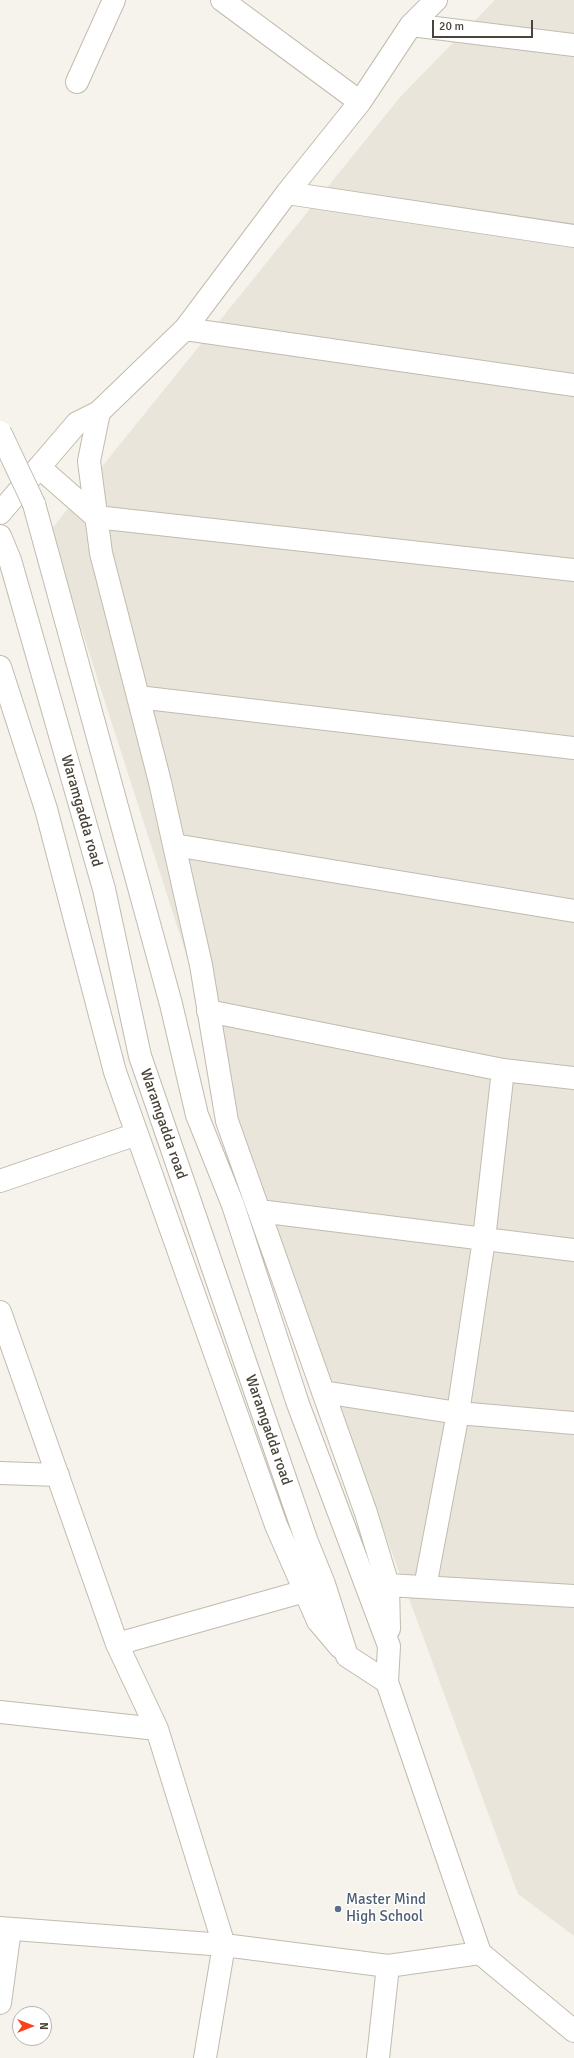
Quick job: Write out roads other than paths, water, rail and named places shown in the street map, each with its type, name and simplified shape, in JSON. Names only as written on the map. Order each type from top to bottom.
[{"type":"street","points":[[77,82],[114,0]]},
{"type":"street","points":[[222,0],[360,102]]},
{"type":"street","points":[[0,513],[77,423],[99,412],[184,329],[287,193],[360,102],[411,24],[436,0]]},
{"type":"street","points":[[411,24],[574,45]]},
{"type":"street","points":[[287,193],[574,236]]},
{"type":"street","points":[[184,329],[574,385]]},
{"type":"street","points":[[99,412],[88,461],[101,553],[174,845],[201,965],[227,1121],[366,1513],[388,1585],[389,1646],[387,1682],[480,1953],[574,2031]]},
{"type":"street","points":[[0,432],[34,504],[171,1004],[197,1115],[233,1205],[298,1404],[389,1646]]},
{"type":"street","points":[[39,467],[96,517],[574,570]]},
{"type":"street","name":"Waramgadda road","points":[[0,536],[10,560],[104,889],[140,1056],[307,1542],[314,1588]]},
{"type":"street","points":[[0,667],[46,809],[115,1072],[276,1525],[314,1588],[318,1621],[347,1656],[387,1682]]},
{"type":"street","points":[[138,697],[574,748]]},
{"type":"street","points":[[174,845],[574,911]]},
{"type":"street","points":[[208,1011],[503,1070],[574,1078]]},
{"type":"street","points":[[425,1587],[458,1413],[484,1239],[503,1070]]},
{"type":"street","points":[[0,1181],[137,1134]]},
{"type":"street","points":[[259,1211],[574,1250]]},
{"type":"street","points":[[0,1312],[117,1644],[157,1729],[224,1944],[205,2058]]},
{"type":"street","points":[[323,1392],[458,1413],[574,1423]]},
{"type":"street","points":[[0,1473],[58,1475]]},
{"type":"street","points":[[388,1585],[574,1596]]},
{"type":"street","points":[[117,1644],[314,1588]]},
{"type":"street","points":[[0,1712],[157,1729]]},
{"type":"street","points":[[0,2003],[5,1929],[224,1944],[388,1966],[480,1953]]},
{"type":"street","points":[[378,2058],[388,1966]]},
{"type":"place","name":"Master Mind High School","points":[[338,1909]]}]
